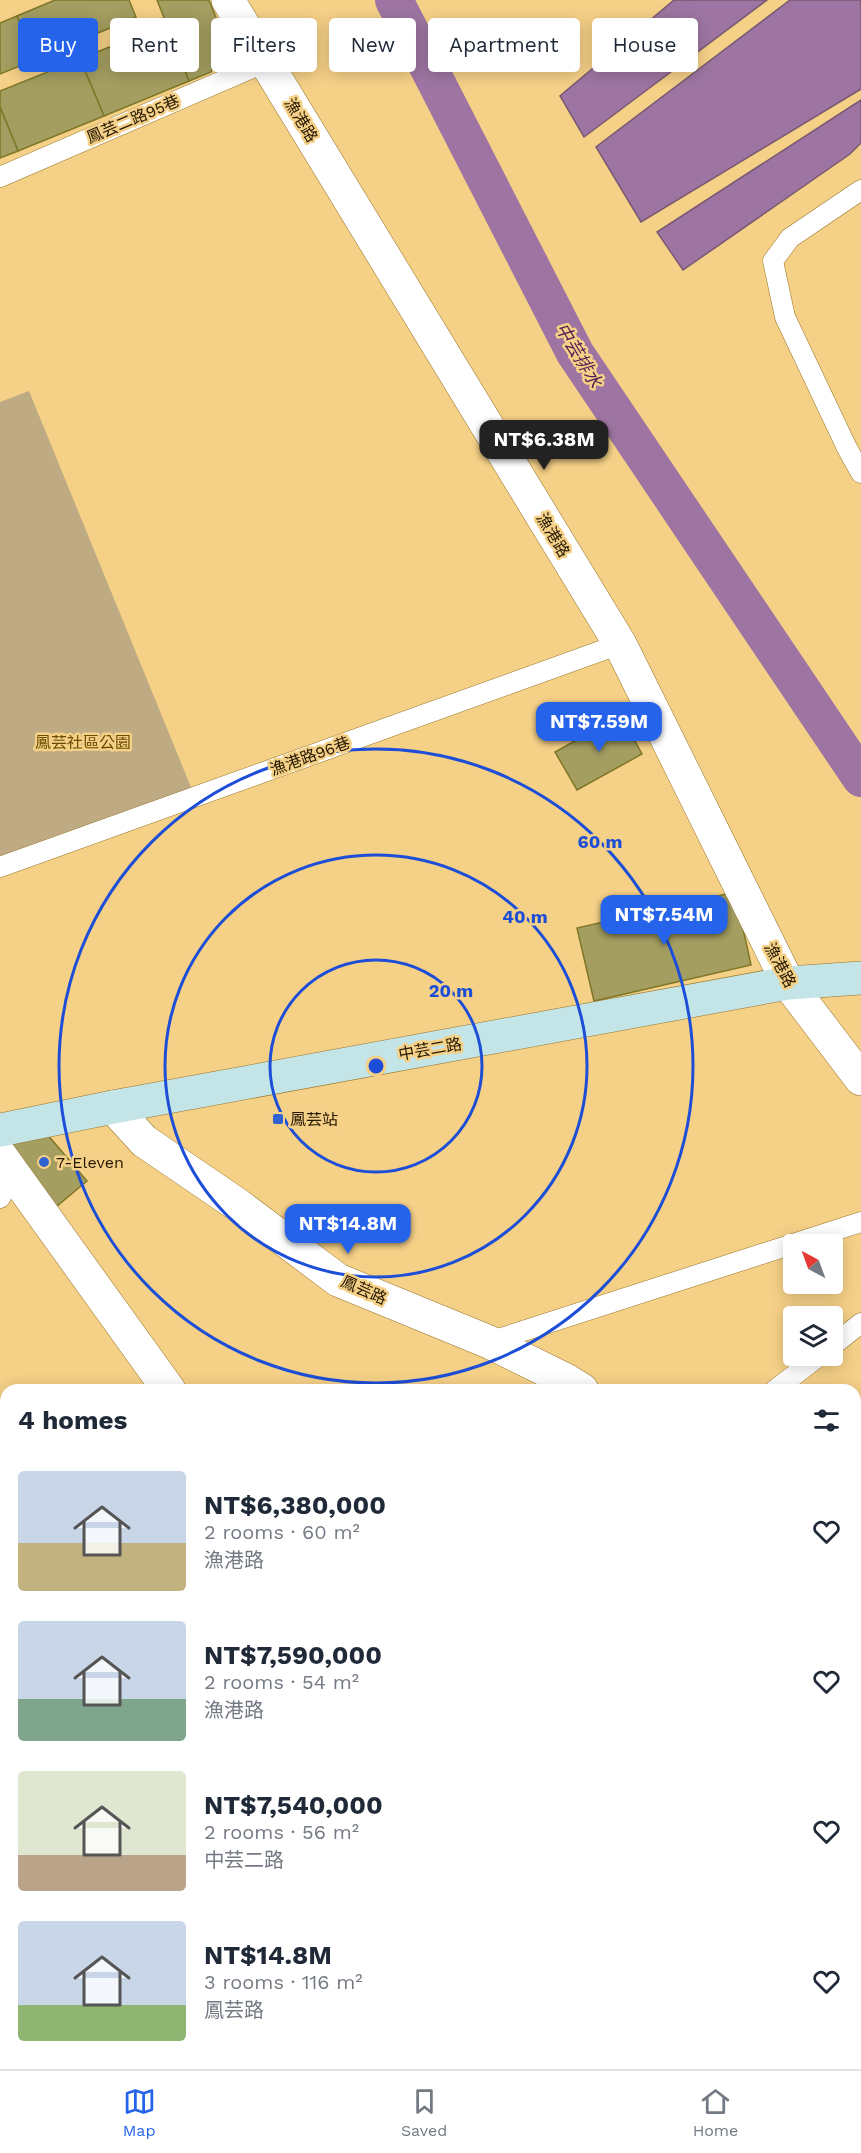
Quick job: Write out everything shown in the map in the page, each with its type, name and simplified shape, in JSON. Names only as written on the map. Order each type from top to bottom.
[{"type":"street","name":"漁港路","points":[[228,0],[239,18]]},
{"type":"street","name":"漁港路","points":[[272,72],[620,644],[788,983],[861,1079]]},
{"type":"street","name":"中芸二路","points":[[0,1130],[113,1107],[788,983],[861,978]]},
{"type":"street","name":"鳳芸路","points":[[113,1107],[144,1141],[238,1205],[338,1280],[489,1342],[572,1384]]},
{"type":"street","points":[[5,1175],[164,1384]]},
{"type":"lane","name":"鳳芸二路95巷","points":[[0,177],[243,72]]},
{"type":"lane","points":[[861,190],[790,238],[773,261],[785,317],[861,473]]},
{"type":"lane","name":"漁港路96巷","points":[[0,867],[620,644]]},
{"type":"lane","points":[[489,1342],[861,1222]]},
{"type":"lane","points":[[843,1337],[861,1323]]},
{"type":"lane","points":[[783,1384],[806,1366]]},
{"type":"green space","name":"鳳芸社區公園","points":[[29,391],[193,792],[0,858],[0,402]]},
{"type":"shaded area","points":[[674,0],[767,0],[698,52],[698,18],[653,18]]},
{"type":"shaded area","points":[[790,0],[861,0],[861,89],[641,222],[596,147],[698,72],[698,70]]},
{"type":"shaded area","points":[[592,69],[592,72],[671,72],[584,137],[560,96]]},
{"type":"shaded area","points":[[861,100],[861,143],[850,154],[683,270],[657,232]]},
{"type":"building","points":[[55,0],[129,0],[136,17],[110,18],[110,28],[98,33],[98,18],[18,19],[17,16]]},
{"type":"building","points":[[157,0],[209,0],[216,18],[211,18],[211,72],[189,81],[185,72],[199,72],[199,18],[164,18]]},
{"type":"building","points":[[17,16],[18,19],[18,67],[0,74],[0,23]]},
{"type":"building","points":[[110,47],[110,72],[185,72],[189,81],[104,116],[85,72],[98,72],[98,52]]},
{"type":"building","points":[[48,72],[85,72],[104,116],[18,151],[0,107],[0,91]]},
{"type":"building","points":[[0,107],[18,151],[0,158]]},
{"type":"building","points":[[621,715],[642,754],[577,790],[555,752]]},
{"type":"building","points":[[735,892],[751,965],[594,1001],[577,928]]},
{"type":"building","name":"7-Eleven","points":[[46,1133],[87,1181],[56,1207],[1,1142]]},
{"type":"waterway","name":"中芸排水","points":[[394,0],[575,353],[861,778]]},
{"type":"place","name":"鳳芸站","points":[[278,1119]]},
{"type":"place","name":"7-Eleven","points":[[44,1162]]}]
